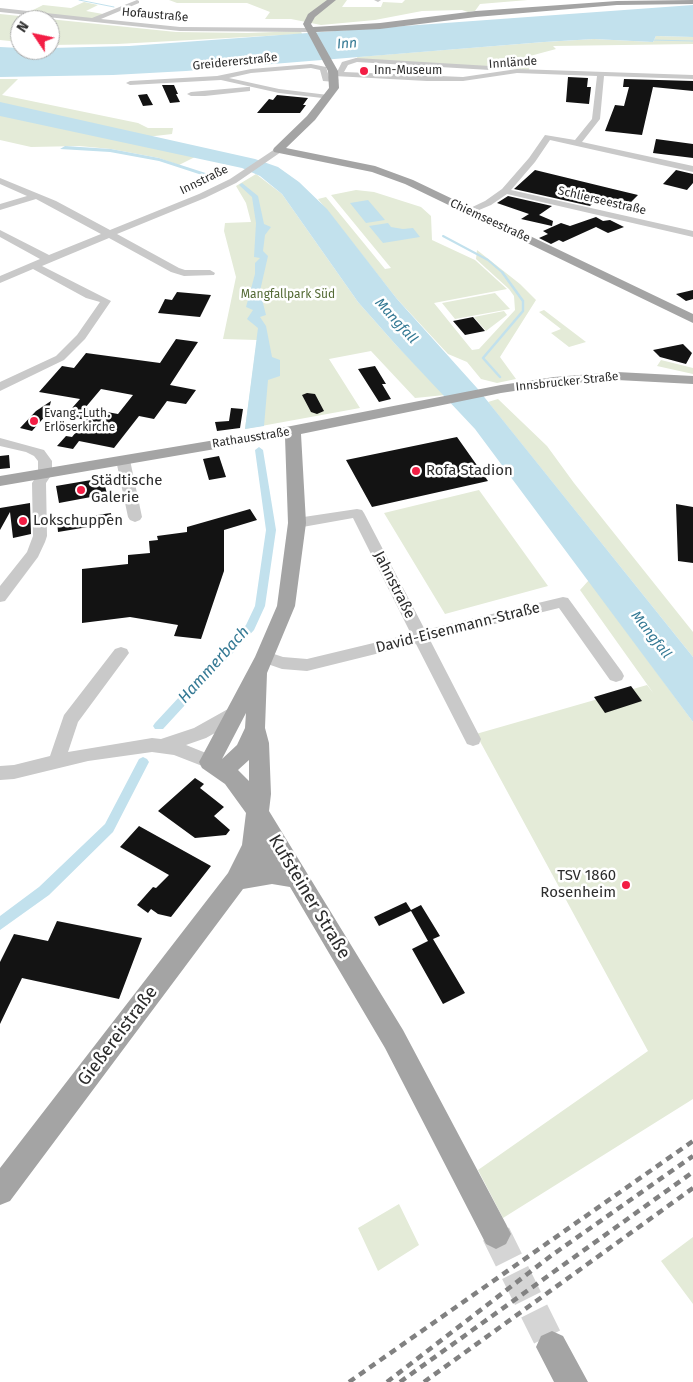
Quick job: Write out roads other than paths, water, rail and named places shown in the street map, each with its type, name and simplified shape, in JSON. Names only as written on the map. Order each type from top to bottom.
[{"type":"main road","points":[[332,0],[308,19],[307,24],[336,76]]},
{"type":"main road","points":[[309,30],[403,24],[483,13],[617,3],[693,2]]},
{"type":"main road","name":"Innstraße","points":[[278,150],[305,125],[328,97],[334,88],[336,76]]},
{"type":"main road","name":"Chiemseestraße","points":[[278,150],[375,169],[410,182],[693,319]]},
{"type":"main road","name":"Innsbrucker Straße","points":[[501,389],[590,377],[617,376],[693,380]]},
{"type":"main road","name":"Rathausstraße","points":[[0,482],[245,440],[501,389]]},
{"type":"main road","points":[[217,767],[234,714],[262,664],[286,606],[297,523],[293,431]]},
{"type":"main road","points":[[245,440],[262,440],[278,443],[295,459]]},
{"type":"main road","points":[[217,767],[245,750],[256,728],[262,664]]},
{"type":"main road","name":"Gießereistraße","points":[[0,1191],[236,880],[253,845],[258,813],[260,764],[256,728]]},
{"type":"main road","name":"Kufsteiner Straße","points":[[217,767],[245,792],[394,1039],[496,1234]]},
{"type":"main road","name":"Gießereistraße","points":[[236,880],[251,867],[280,849]]},
{"type":"main road","points":[[236,880],[272,874],[296,877]]},
{"type":"main road","points":[[552,1347],[572,1382]]},
{"type":"street","points":[[90,21],[137,2]]},
{"type":"street","name":"Hofaustraße","points":[[0,10],[180,29],[309,30]]},
{"type":"street","points":[[336,76],[345,64],[356,60],[496,68],[515,71]]},
{"type":"street","name":"Greidererstraße","points":[[130,83],[217,78],[250,71],[311,66],[323,69],[326,79],[336,76]]},
{"type":"street","name":"Innlände","points":[[336,76],[464,79],[515,71],[693,77]]},
{"type":"street","points":[[578,142],[596,119],[601,73]]},
{"type":"street","points":[[217,78],[328,97]]},
{"type":"street","points":[[191,94],[261,87]]},
{"type":"street","points":[[469,211],[488,203],[505,191],[532,160],[548,137],[693,168]]},
{"type":"street","name":"Innstraße","points":[[0,280],[198,198],[244,173],[278,150]]},
{"type":"street","points":[[0,181],[53,203],[179,272],[210,274]]},
{"type":"street","name":"Schlierseestraße","points":[[505,191],[693,234]]},
{"type":"street","points":[[0,207],[36,196]]},
{"type":"street","points":[[0,233],[48,259]]},
{"type":"street","points":[[0,387],[60,358],[80,337],[106,301],[90,296],[33,265]]},
{"type":"street","points":[[0,442],[30,449],[39,454],[45,461],[45,474],[39,483],[40,536],[32,554],[0,597]]},
{"type":"street","points":[[124,460],[135,517]]},
{"type":"street","name":"Jahnstraße","points":[[297,523],[356,513],[473,739]]},
{"type":"street","name":"David-Eisenmann-Straße","points":[[262,664],[282,662],[307,665],[563,602],[616,676]]},
{"type":"street","points":[[57,760],[70,720],[120,653]]},
{"type":"street","points":[[163,745],[200,733],[234,714]]},
{"type":"street","name":"Kufsteiner Straße","points":[[0,773],[14,772],[88,754],[163,745],[189,752],[217,767]]},
{"type":"water","name":"Inn","points":[[693,5],[693,37],[656,36],[653,42],[594,39],[186,71],[113,75],[0,77],[0,47],[10,48],[10,60],[60,60],[60,48],[129,46]]},
{"type":"water","name":"Mangfall","points":[[0,102],[255,159],[278,167],[299,182],[327,209],[397,299],[477,388],[693,657],[693,722],[475,429],[358,302],[282,194],[260,176],[242,168],[0,116]]},
{"type":"water","points":[[65,146],[111,149],[159,158],[221,178],[218,180],[159,161],[110,152],[60,149]]},
{"type":"water","points":[[242,183],[258,196],[264,224],[271,227],[265,235],[263,251],[268,256],[260,291],[266,315],[260,317],[266,326],[272,357],[280,360],[280,376],[268,380],[264,426],[245,429],[258,328],[247,319],[253,310],[246,307],[255,274],[255,263],[260,258],[254,257],[256,223],[252,197],[239,185]]},
{"type":"water","points":[[368,200],[385,220],[366,223],[350,203]]},
{"type":"water","points":[[388,223],[391,227],[413,228],[420,237],[383,243],[369,226]]},
{"type":"waterway","points":[[79,0],[114,7]]},
{"type":"waterway","points":[[651,40],[693,41]]},
{"type":"waterway","points":[[443,236],[488,260],[502,272]]},
{"type":"waterway","points":[[500,377],[483,358],[523,311],[523,301],[502,272]]},
{"type":"waterway","name":"Hammerbach","points":[[159,726],[250,627],[260,606],[271,530],[259,450]]},
{"type":"waterway","name":"Hammerbach","points":[[0,924],[44,891],[109,828],[143,762]]},
{"type":"tunnel","points":[[496,1234],[552,1347]]},
{"type":"railway","points":[[349,1382],[693,1141]]},
{"type":"railway","points":[[387,1382],[552,1255],[693,1156]]},
{"type":"railway","points":[[400,1382],[693,1172]]},
{"type":"railway","points":[[424,1382],[693,1188]]},
{"type":"place","name":"Inn-Museum","points":[[364,71]]},
{"type":"place","name":"Evang.-Luth. Erlöserkirche","points":[[34,421]]},
{"type":"place","name":"Rofa Stadion","points":[[416,471]]},
{"type":"place","name":"Städtische Galerie","points":[[81,490]]},
{"type":"place","name":"Lokschuppen","points":[[23,521]]},
{"type":"place","name":"TSV 1860 Rosenheim","points":[[626,885]]},
{"type":"park label","name":"Mangfallpark Süd","points":[[288,295]]}]
